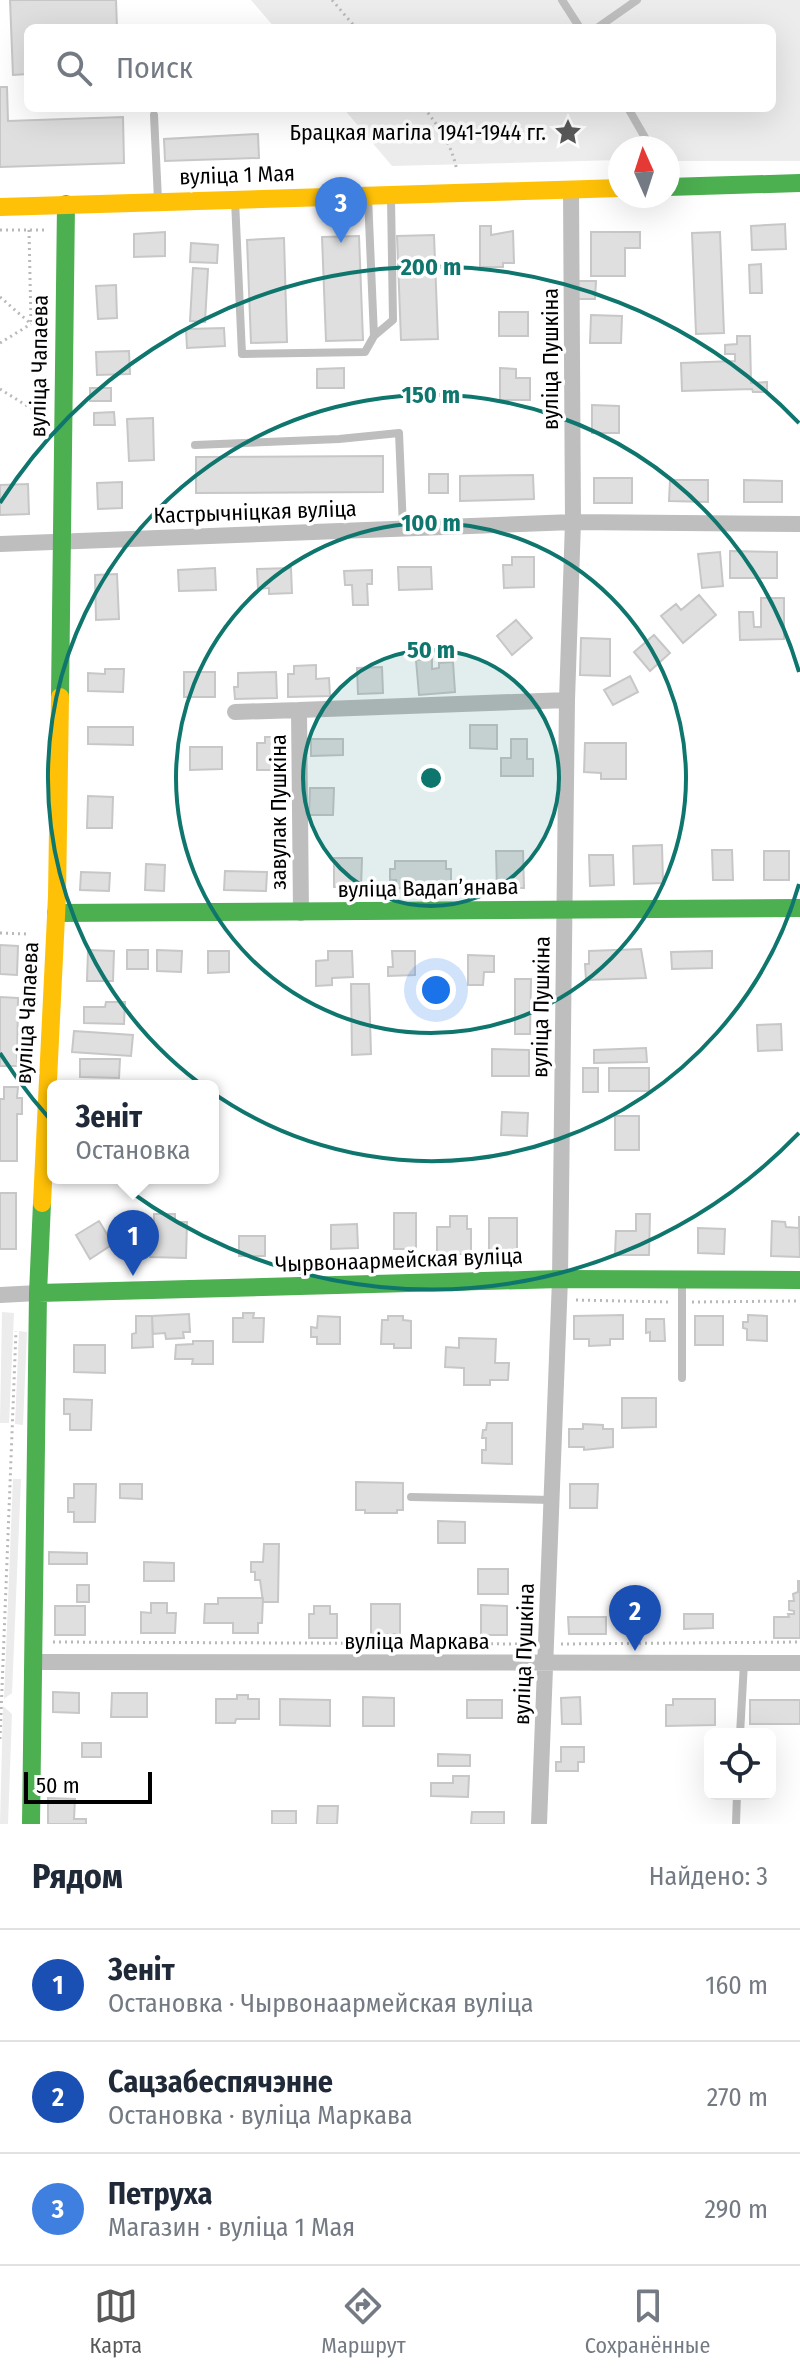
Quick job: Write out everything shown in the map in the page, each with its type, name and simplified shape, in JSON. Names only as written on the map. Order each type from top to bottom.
[{"type":"main road","points":[[680,187],[800,183]]},
{"type":"main road","name":"вуліца 1 Мая","points":[[0,207],[608,188]]},
{"type":"main road","name":"вуліца Чапаева","points":[[48,1080],[56,913],[66,204]]},
{"type":"main road","name":"вуліца Вадапʼянава","points":[[56,913],[800,908]]},
{"type":"main road","name":"вуліца Чапаева","points":[[31,1824],[38,1293],[47,1103]]},
{"type":"main road","name":"Чырвонаармейская вуліца","points":[[38,1293],[560,1279],[800,1280]]},
{"type":"street","name":"вуліца Пушкіна","points":[[539,1824],[560,1279],[567,700],[573,522],[571,190]]},
{"type":"street","name":"Кастрычніцкая вуліца","points":[[0,544],[573,522],[800,524]]},
{"type":"street","name":"завулак Пушкіна","points":[[235,712],[567,700]]},
{"type":"street","name":"завулак Пушкіна","points":[[299,710],[301,913]]},
{"type":"street","name":"Чырвонаармейская вуліца","points":[[0,1295],[38,1293]]},
{"type":"street","name":"вуліца Маркава","points":[[34,1662],[800,1663]]},
{"type":"lane","points":[[562,0],[577,24]]},
{"type":"lane","points":[[603,24],[637,0]]},
{"type":"lane","points":[[630,112],[644,136]]},
{"type":"lane","points":[[154,115],[158,201]]},
{"type":"lane","points":[[235,199],[242,354],[365,352],[374,336],[393,320],[391,194]]},
{"type":"lane","points":[[368,195],[374,336]]},
{"type":"lane","points":[[195,445],[339,439],[399,433],[403,528]]},
{"type":"lane","points":[[682,1279],[682,1378]]},
{"type":"lane","points":[[411,1497],[552,1500]]},
{"type":"lane","points":[[740,1728],[744,1663]]},
{"type":"lane","points":[[736,1824],[737,1800]]},
{"type":"path","points":[[332,0],[353,24]]},
{"type":"path","points":[[427,112],[453,152],[457,171]]},
{"type":"path","points":[[0,230],[29,230],[31,324]]},
{"type":"path","points":[[0,297],[31,324]]},
{"type":"path","points":[[0,343],[31,324]]},
{"type":"path","points":[[0,389],[49,419]]},
{"type":"path","points":[[0,933],[28,934]]},
{"type":"path","points":[[0,1739],[17,1319]]},
{"type":"path","points":[[49,1642],[800,1642]]},
{"type":"shaded area","points":[[251,0],[800,0],[800,161],[680,161],[680,136],[608,136],[608,160],[392,166],[346,112],[776,112],[776,24],[272,24]]},
{"type":"shaded area","points":[[2,1312],[14,1313],[9,1423],[0,1423]]},
{"type":"shaded area","points":[[19,1331],[27,1332],[23,1425],[15,1424]]},
{"type":"shaded area","points":[[13,1479],[21,1479],[12,1693],[4,1699]]},
{"type":"shaded area","points":[[3,1706],[12,1714],[8,1824],[0,1824]]},
{"type":"building","points":[[10,0],[116,0],[117,24],[24,24],[24,74],[13,75]]},
{"type":"building","points":[[0,87],[7,87],[8,121],[123,117],[124,163],[0,167]]},
{"type":"building","points":[[258,134],[259,158],[165,161],[164,139]]},
{"type":"building","points":[[785,224],[786,249],[752,250],[751,226]]},
{"type":"building","points":[[480,226],[491,226],[491,235],[513,231],[514,263],[503,263],[503,267],[480,267]]},
{"type":"building","points":[[165,232],[165,256],[134,257],[134,234]]},
{"type":"building","points":[[591,232],[640,232],[640,248],[625,248],[625,276],[591,276]]},
{"type":"building","points":[[720,232],[724,333],[696,334],[692,233]]},
{"type":"building","points":[[434,235],[438,339],[401,340],[397,236]]},
{"type":"building","points":[[359,236],[363,340],[326,341],[322,237]]},
{"type":"building","points":[[284,238],[287,342],[251,343],[247,240]]},
{"type":"building","points":[[191,243],[218,245],[217,263],[190,262]]},
{"type":"building","points":[[761,264],[762,293],[750,293],[749,265]]},
{"type":"building","points":[[193,268],[208,269],[205,322],[190,321]]},
{"type":"building","points":[[576,281],[596,281],[595,299],[576,299]]},
{"type":"building","points":[[116,285],[117,318],[98,319],[96,286]]},
{"type":"building","points":[[499,312],[528,312],[528,336],[499,336]]},
{"type":"building","points":[[591,315],[622,316],[621,343],[590,343]]},
{"type":"building","points":[[224,328],[225,346],[187,348],[186,329]]},
{"type":"building","points":[[737,336],[750,336],[751,383],[767,382],[767,392],[753,392],[752,389],[682,391],[681,363],[735,361],[735,354],[725,354],[725,345],[737,344]]},
{"type":"building","points":[[129,351],[130,374],[97,375],[96,352]]},
{"type":"building","points":[[344,368],[344,388],[317,388],[317,369]]},
{"type":"building","points":[[500,368],[516,369],[516,378],[530,378],[530,400],[500,400]]},
{"type":"building","points":[[90,388],[111,388],[111,401],[90,401]]},
{"type":"building","points":[[592,405],[619,406],[619,433],[592,433]]},
{"type":"building","points":[[114,412],[115,425],[94,425],[94,413]]},
{"type":"building","points":[[153,418],[154,460],[129,461],[127,419]]},
{"type":"building","points":[[383,456],[383,492],[196,493],[196,457]]},
{"type":"building","points":[[429,474],[448,474],[448,493],[429,493]]},
{"type":"building","points":[[533,475],[534,499],[460,501],[460,476]]},
{"type":"building","points":[[594,478],[632,478],[632,503],[594,503]]},
{"type":"building","points":[[670,480],[708,480],[708,502],[669,501]]},
{"type":"building","points":[[744,480],[782,481],[782,502],[744,502]]},
{"type":"building","points":[[122,482],[122,508],[98,509],[97,483]]},
{"type":"building","points":[[28,484],[29,514],[0,515],[0,485]]},
{"type":"building","points":[[730,551],[777,552],[777,578],[730,578]]},
{"type":"building","points":[[720,552],[723,586],[702,588],[698,554]]},
{"type":"building","points":[[512,557],[534,557],[534,587],[504,588],[503,565],[512,565]]},
{"type":"building","points":[[398,567],[431,567],[432,589],[399,590]]},
{"type":"building","points":[[215,568],[216,590],[179,591],[178,570]]},
{"type":"building","points":[[291,568],[292,593],[269,594],[269,588],[258,589],[257,569]]},
{"type":"building","points":[[372,570],[372,584],[367,584],[368,605],[353,605],[352,585],[345,585],[344,571]]},
{"type":"building","points":[[117,574],[119,619],[96,620],[95,575]]},
{"type":"building","points":[[699,595],[716,615],[683,643],[661,616],[676,604],[681,610]]},
{"type":"building","points":[[761,598],[784,598],[784,639],[740,640],[739,612],[753,612],[754,627],[761,627]]},
{"type":"building","points":[[516,620],[532,638],[512,655],[497,636]]},
{"type":"building","points":[[654,635],[670,653],[650,671],[634,652]]},
{"type":"building","points":[[581,638],[610,639],[610,676],[580,675]]},
{"type":"building","points":[[432,659],[432,669],[439,668],[439,663],[453,662],[455,692],[419,695],[416,660]]},
{"type":"building","points":[[316,665],[316,679],[329,678],[330,696],[288,697],[288,674],[294,674],[294,666]]},
{"type":"building","points":[[382,667],[383,693],[358,694],[357,668]]},
{"type":"building","points":[[105,669],[124,669],[123,692],[88,691],[88,673],[105,674]]},
{"type":"building","points":[[184,672],[215,672],[215,697],[184,697]]},
{"type":"building","points":[[276,672],[277,698],[235,699],[238,673]]},
{"type":"building","points":[[630,676],[638,692],[613,705],[604,690]]},
{"type":"building","points":[[470,725],[497,725],[497,749],[470,748]]},
{"type":"building","points":[[88,727],[133,727],[133,745],[88,744]]},
{"type":"building","points":[[265,737],[275,737],[275,742],[283,743],[282,770],[257,770],[257,743],[265,743]]},
{"type":"building","points":[[311,739],[343,739],[343,755],[311,756]]},
{"type":"building","points":[[511,739],[527,739],[527,759],[533,759],[533,776],[501,776],[501,758],[511,758]]},
{"type":"building","points":[[585,743],[626,743],[626,779],[601,779],[601,773],[584,772]]},
{"type":"building","points":[[190,747],[222,747],[222,769],[190,770]]},
{"type":"building","points":[[310,788],[334,788],[333,815],[309,815]]},
{"type":"building","points":[[88,796],[113,797],[112,828],[87,828]]},
{"type":"building","points":[[662,845],[663,883],[634,884],[633,846]]},
{"type":"building","points":[[712,850],[732,850],[733,880],[713,880]]},
{"type":"building","points":[[496,851],[523,851],[524,888],[497,888]]},
{"type":"building","points":[[764,851],[789,851],[789,880],[764,880]]},
{"type":"building","points":[[589,855],[613,855],[614,885],[590,886]]},
{"type":"building","points":[[334,858],[362,858],[361,887],[334,887]]},
{"type":"building","points":[[395,861],[446,861],[446,869],[451,869],[451,885],[445,885],[445,889],[396,888],[396,880],[390,880],[390,869],[395,869]]},
{"type":"building","points":[[146,864],[165,865],[164,891],[145,890]]},
{"type":"building","points":[[225,871],[267,872],[266,891],[224,890]]},
{"type":"building","points":[[81,872],[110,873],[109,891],[80,890]]},
{"type":"building","points":[[0,945],[18,946],[17,975],[0,974]]},
{"type":"building","points":[[641,949],[646,978],[586,980],[585,964],[589,964],[589,951]]},
{"type":"building","points":[[88,950],[114,951],[113,981],[87,981]]},
{"type":"building","points":[[127,950],[148,950],[148,969],[127,969]]},
{"type":"building","points":[[157,950],[182,951],[181,972],[157,971]]},
{"type":"building","points":[[208,951],[229,951],[229,972],[208,973]]},
{"type":"building","points":[[328,951],[352,951],[353,977],[332,978],[332,985],[316,986],[316,961],[328,960]]},
{"type":"building","points":[[392,951],[415,951],[415,975],[388,976],[388,967],[393,967]]},
{"type":"building","points":[[712,951],[712,968],[672,969],[671,952]]},
{"type":"building","points":[[468,955],[494,956],[494,972],[484,972],[483,985],[468,985]]},
{"type":"building","points":[[515,979],[531,979],[530,1034],[515,1034]]},
{"type":"building","points":[[351,984],[369,984],[371,1054],[352,1055]]},
{"type":"building","points":[[0,997],[18,998],[17,1066],[0,1066]]},
{"type":"building","points":[[106,1002],[125,1002],[124,1024],[84,1023],[84,1007],[105,1007]]},
{"type":"building","points":[[781,1024],[782,1050],[758,1051],[757,1025]]},
{"type":"building","points":[[74,1031],[133,1035],[131,1056],[72,1052]]},
{"type":"building","points":[[646,1048],[647,1062],[594,1063],[594,1050]]},
{"type":"building","points":[[492,1049],[529,1050],[529,1076],[492,1076]]},
{"type":"building","points":[[80,1059],[120,1059],[119,1078],[80,1077]]},
{"type":"building","points":[[583,1068],[598,1068],[598,1092],[583,1092]]},
{"type":"building","points":[[609,1068],[649,1068],[649,1091],[609,1091]]},
{"type":"building","points":[[4,1087],[18,1087],[17,1098],[22,1098],[22,1114],[17,1114],[17,1161],[0,1161],[0,1099],[4,1099]]},
{"type":"building","points":[[502,1112],[528,1113],[527,1136],[501,1135]]},
{"type":"building","points":[[615,1116],[639,1116],[639,1150],[615,1150]]},
{"type":"building","points":[[0,1193],[16,1193],[16,1249],[0,1249]]},
{"type":"building","points":[[394,1213],[416,1213],[416,1249],[394,1249]]},
{"type":"building","points":[[154,1214],[175,1214],[175,1222],[187,1222],[186,1258],[150,1257],[150,1237],[142,1236],[143,1225],[154,1225]]},
{"type":"building","points":[[636,1214],[650,1214],[649,1255],[615,1255],[616,1231],[636,1231]]},
{"type":"building","points":[[450,1216],[467,1216],[467,1229],[471,1229],[471,1254],[437,1254],[437,1227],[450,1227]]},
{"type":"building","points":[[799,1216],[800,1257],[771,1256],[772,1221],[799,1228]]},
{"type":"building","points":[[489,1218],[517,1218],[517,1253],[489,1253]]},
{"type":"building","points":[[99,1221],[113,1244],[90,1259],[76,1235]]},
{"type":"building","points":[[357,1224],[358,1248],[331,1249],[331,1225]]},
{"type":"building","points":[[698,1228],[725,1229],[724,1254],[698,1253]]},
{"type":"building","points":[[239,1236],[265,1236],[265,1256],[239,1256]]},
{"type":"building","points":[[243,1313],[254,1313],[253,1318],[264,1318],[263,1342],[233,1342],[233,1318],[243,1318]]},
{"type":"building","points":[[189,1314],[190,1332],[183,1332],[184,1338],[166,1339],[165,1333],[153,1334],[152,1316]]},
{"type":"building","points":[[623,1315],[623,1339],[610,1339],[610,1345],[589,1346],[589,1339],[574,1339],[574,1316]]},
{"type":"building","points":[[748,1315],[767,1316],[767,1341],[747,1340],[743,1322],[748,1322]]},
{"type":"building","points":[[136,1316],[152,1316],[153,1347],[132,1348]]},
{"type":"building","points":[[318,1316],[340,1317],[340,1344],[317,1344],[317,1337],[311,1337],[311,1327],[317,1328]]},
{"type":"building","points":[[388,1316],[403,1316],[403,1320],[411,1321],[411,1348],[381,1344],[382,1320],[388,1320]]},
{"type":"building","points":[[695,1316],[723,1316],[723,1345],[695,1345]]},
{"type":"building","points":[[646,1319],[664,1319],[665,1341],[650,1341],[650,1332],[646,1333]]},
{"type":"building","points":[[459,1338],[496,1339],[495,1363],[509,1363],[508,1380],[490,1380],[490,1385],[464,1385],[464,1368],[445,1367],[446,1347],[459,1348]]},
{"type":"building","points":[[193,1341],[213,1341],[213,1364],[192,1364],[193,1359],[175,1359],[176,1345],[193,1344]]},
{"type":"building","points":[[74,1345],[105,1345],[105,1373],[74,1372]]},
{"type":"building","points":[[622,1398],[656,1398],[656,1427],[622,1428]]},
{"type":"building","points":[[64,1399],[92,1400],[91,1430],[70,1430],[70,1414],[64,1414]]},
{"type":"building","points":[[487,1423],[512,1423],[512,1464],[482,1463],[482,1450],[486,1450],[483,1430],[486,1430]]},
{"type":"building","points":[[583,1424],[613,1429],[613,1447],[584,1450],[584,1447],[569,1447],[569,1429],[583,1429]]},
{"type":"building","points":[[356,1482],[403,1483],[403,1510],[397,1510],[397,1513],[365,1513],[365,1510],[356,1510]]},
{"type":"building","points":[[74,1484],[96,1484],[95,1522],[74,1522],[74,1512],[68,1512],[68,1498],[74,1498]]},
{"type":"building","points":[[120,1484],[142,1484],[142,1499],[120,1498]]},
{"type":"building","points":[[570,1484],[598,1484],[597,1508],[570,1508]]},
{"type":"building","points":[[438,1521],[465,1522],[465,1543],[438,1543]]},
{"type":"building","points":[[264,1544],[279,1544],[278,1602],[263,1602],[260,1580],[255,1580],[255,1572],[251,1572],[251,1562],[263,1562]]},
{"type":"building","points":[[49,1552],[87,1553],[87,1564],[49,1564]]},
{"type":"building","points":[[144,1562],[174,1563],[174,1581],[144,1581]]},
{"type":"building","points":[[478,1569],[508,1569],[508,1594],[478,1594]]},
{"type":"building","points":[[798,1581],[800,1638],[774,1638],[774,1617],[794,1614],[789,1610],[789,1601],[794,1601]]},
{"type":"building","points":[[77,1585],[89,1585],[89,1602],[77,1602]]},
{"type":"building","points":[[218,1598],[263,1598],[262,1623],[258,1623],[258,1633],[233,1633],[233,1623],[204,1623],[205,1604],[218,1604]]},
{"type":"building","points":[[151,1603],[167,1603],[167,1613],[176,1613],[175,1633],[141,1633],[141,1612],[151,1613]]},
{"type":"building","points":[[371,1604],[400,1604],[400,1634],[371,1634]]},
{"type":"building","points":[[481,1605],[507,1606],[507,1635],[481,1635]]},
{"type":"building","points":[[55,1606],[85,1606],[85,1635],[55,1635]]},
{"type":"building","points":[[314,1606],[330,1606],[330,1614],[337,1614],[337,1638],[309,1638],[309,1614],[314,1614]]},
{"type":"building","points":[[684,1614],[713,1614],[713,1628],[684,1629]]},
{"type":"building","points":[[568,1617],[606,1617],[606,1634],[569,1634]]},
{"type":"building","points":[[53,1692],[79,1693],[79,1713],[53,1712]]},
{"type":"building","points":[[112,1693],[147,1693],[147,1717],[111,1717]]},
{"type":"building","points":[[237,1695],[259,1699],[259,1719],[216,1723],[216,1699],[237,1699]]},
{"type":"building","points":[[363,1697],[394,1698],[394,1726],[363,1726]]},
{"type":"building","points":[[580,1697],[581,1724],[562,1724],[561,1698]]},
{"type":"building","points":[[280,1699],[330,1700],[330,1726],[280,1725]]},
{"type":"building","points":[[673,1699],[715,1699],[715,1725],[666,1726],[666,1705],[673,1705]]},
{"type":"building","points":[[467,1700],[502,1700],[502,1718],[467,1718]]},
{"type":"building","points":[[750,1700],[800,1700],[800,1724],[750,1724]]},
{"type":"building","points":[[82,1743],[101,1743],[101,1757],[82,1757]]},
{"type":"building","points":[[561,1747],[584,1747],[584,1762],[578,1762],[578,1771],[556,1771],[556,1762],[561,1762]]},
{"type":"building","points":[[438,1754],[470,1755],[470,1766],[438,1766]]},
{"type":"building","points":[[453,1776],[469,1776],[468,1797],[431,1796],[431,1783],[453,1783]]},
{"type":"building","points":[[48,1798],[75,1799],[74,1819],[86,1819],[86,1824],[48,1824]]},
{"type":"building","points":[[318,1806],[338,1806],[337,1824],[317,1824]]},
{"type":"building","points":[[272,1811],[296,1811],[296,1824],[272,1824]]},
{"type":"building","points":[[472,1812],[504,1812],[504,1824],[471,1824]]},
{"type":"traffic: fast","points":[[680,187],[800,183]]},
{"type":"traffic: fast","points":[[60,697],[66,204]]},
{"type":"traffic: fast","points":[[56,913],[800,908]]},
{"type":"traffic: fast","points":[[31,1824],[38,1293],[42,1203]]},
{"type":"traffic: fast","points":[[38,1293],[560,1279],[800,1280]]},
{"type":"traffic: slow","points":[[0,207],[608,188]]},
{"type":"traffic: slow","points":[[48,1080],[57,896],[60,697]]},
{"type":"traffic: slow","points":[[42,1203],[47,1101]]},
{"type":"place","name":"Брацкая магіла 1941-1944 гг.","points":[[568,132]]},
{"type":"place","name":"Петруха","points":[[341,243]]},
{"type":"place","name":"Зеніт","points":[[133,1276]]},
{"type":"place","name":"Сацзабеспячэнне","points":[[635,1651]]}]
